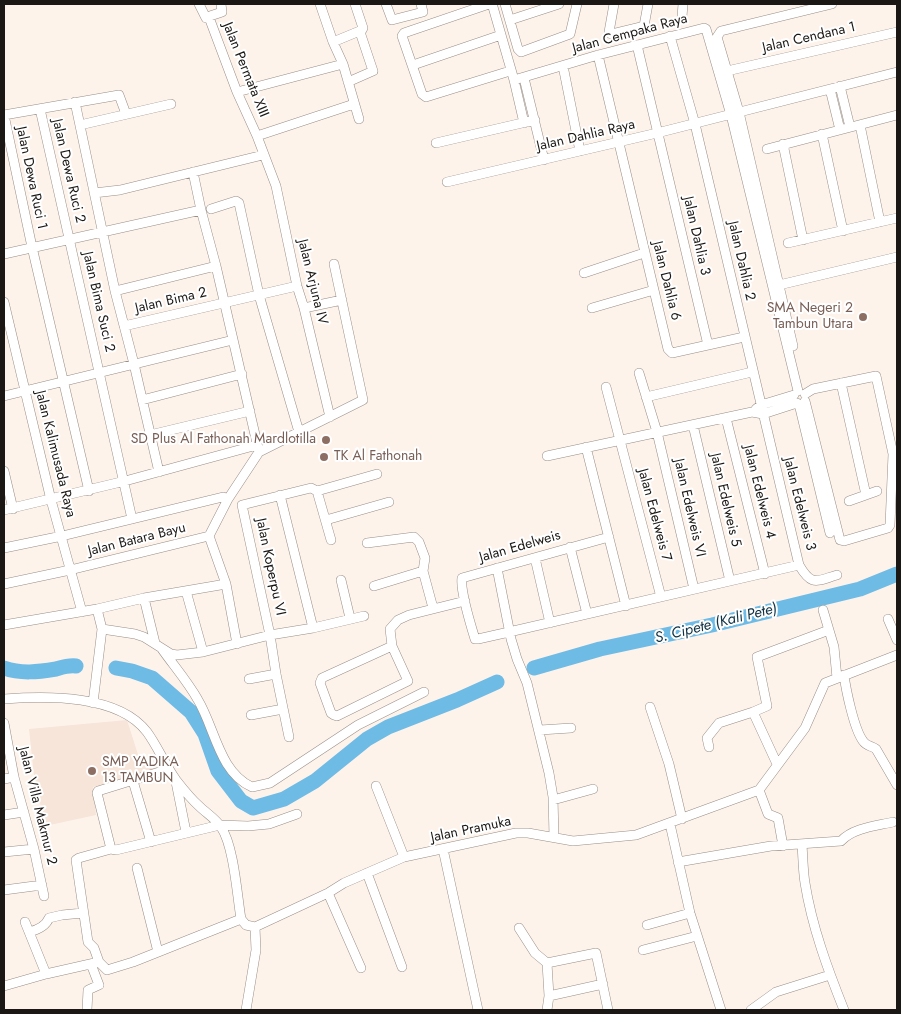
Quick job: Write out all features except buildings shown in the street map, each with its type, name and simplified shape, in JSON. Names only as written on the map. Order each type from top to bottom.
[{"type":"street","points":[[199,4],[206,18],[209,17]]},
{"type":"street","name":"Jalan Permata XIII","points":[[221,4],[222,12],[209,17],[238,92],[258,136],[263,155]]},
{"type":"street","points":[[320,4],[343,64],[359,119]]},
{"type":"street","points":[[333,42],[360,32],[363,28],[354,4]]},
{"type":"street","points":[[386,4],[392,20],[423,12],[421,4]]},
{"type":"street","points":[[510,71],[426,97],[402,36],[406,32],[489,4],[491,5],[514,80],[524,123]]},
{"type":"street","points":[[504,4],[518,49],[523,52],[570,34],[577,4]]},
{"type":"street","points":[[510,20],[559,4]]},
{"type":"street","points":[[614,4],[609,32],[612,34],[644,26],[648,4]]},
{"type":"street","points":[[682,17],[683,4]]},
{"type":"street","points":[[830,533],[735,114],[727,71],[717,37],[721,30],[832,4]]},
{"type":"street","points":[[402,18],[406,32]]},
{"type":"street","name":"Jalan Cempaka Raya","points":[[514,80],[598,55],[704,28],[735,114]]},
{"type":"street","points":[[348,82],[373,71],[360,32]]},
{"type":"street","name":"Jalan Cendana 1","points":[[727,71],[897,32]]},
{"type":"street","points":[[413,65],[501,35]]},
{"type":"street","name":"Jalan Dahlia 2","points":[[670,36],[695,124],[761,405]]},
{"type":"street","name":"Jalan Dahlia 3","points":[[637,45],[708,345]]},
{"type":"street","name":"Jalan Dahlia 6","points":[[598,55],[669,352],[672,353],[744,337]]},
{"type":"street","points":[[238,92],[343,64]]},
{"type":"street","points":[[563,66],[580,151]]},
{"type":"street","name":"Jalan Dahlia Raya","points":[[447,182],[695,124],[897,72]]},
{"type":"street","points":[[524,78],[544,160]]},
{"type":"street","points":[[840,86],[850,127]]},
{"type":"street","points":[[830,89],[840,130]]},
{"type":"street","points":[[4,114],[119,95],[126,114]]},
{"type":"street","points":[[75,102],[115,291],[159,472]]},
{"type":"street","points":[[80,125],[171,104]]},
{"type":"street","points":[[258,136],[354,104]]},
{"type":"street","name":"Jalan Dewa Ruci 2","points":[[40,109],[69,239]]},
{"type":"street","name":"Jalan Dewa Ruci 1","points":[[4,114],[32,247],[89,490]]},
{"type":"street","points":[[546,456],[752,412],[763,414],[800,397],[813,389],[874,375],[893,454],[888,528],[844,541],[840,540],[800,397],[779,285],[735,114]]},
{"type":"street","points":[[767,149],[897,115]]},
{"type":"street","points":[[436,144],[535,120]]},
{"type":"street","points":[[860,125],[880,222]]},
{"type":"street","points":[[822,134],[844,231]]},
{"type":"street","points":[[783,144],[803,240]]},
{"type":"street","points":[[94,193],[120,190],[263,155]]},
{"type":"street","name":"Jalan Arjuna IV","points":[[263,155],[276,186],[297,286],[330,417]]},
{"type":"street","points":[[193,172],[242,374],[258,449],[228,499],[209,536],[226,584],[237,644]]},
{"type":"street","points":[[212,209],[236,201],[239,203],[260,295],[299,432]]},
{"type":"street","points":[[4,254],[201,210]]},
{"type":"street","points":[[788,243],[897,218]]},
{"type":"street","name":"Jalan Bima Suci 2","points":[[69,239],[125,481],[132,519]]},
{"type":"street","points":[[584,273],[644,253]]},
{"type":"street","points":[[779,285],[897,257]]},
{"type":"street","points":[[4,472],[8,509],[258,449],[362,402],[363,398],[334,264]]},
{"type":"street","points":[[115,291],[216,266]]},
{"type":"street","name":"Jalan Bima 2","points":[[124,326],[297,286]]},
{"type":"street","points":[[592,308],[654,290]]},
{"type":"street","points":[[304,308],[342,300]]},
{"type":"street","name":"Jalan Kalimusada Raya","points":[[4,302],[51,500],[82,612]]},
{"type":"street","points":[[4,396],[233,340]]},
{"type":"street","points":[[646,397],[752,372]]},
{"type":"street","name":"Jalan Edelweis VI","points":[[639,373],[657,432],[694,590]]},
{"type":"street","points":[[142,400],[242,374]]},
{"type":"street","points":[[841,383],[866,495]]},
{"type":"street","name":"Jalan Edelweis 7","points":[[606,386],[662,597]]},
{"type":"street","points":[[752,412],[761,405],[800,397]]},
{"type":"street","name":"Jalan Edelweis 3","points":[[465,601],[475,638],[478,639],[800,566],[761,405]]},
{"type":"street","points":[[150,435],[250,411]]},
{"type":"street","name":"Jalan Edelweis 4","points":[[726,418],[765,574]]},
{"type":"street","name":"Jalan Edelweis 5","points":[[693,425],[730,581]]},
{"type":"street","points":[[586,448],[626,606]]},
{"type":"street","points":[[313,628],[280,495],[310,488],[317,491],[377,474]]},
{"type":"street","points":[[317,491],[331,540]]},
{"type":"street","points":[[850,501],[877,491]]},
{"type":"street","name":"Jalan Koperpu VI","points":[[280,495],[242,504],[270,635],[289,738]]},
{"type":"street","points":[[4,548],[62,536],[222,497],[228,499]]},
{"type":"street","points":[[326,520],[390,502]]},
{"type":"street","name":"Jalan Batara Bayu","points":[[4,584],[209,536]]},
{"type":"street","points":[[367,543],[414,537],[419,542],[425,558],[423,571],[433,608]]},
{"type":"street","name":"Jalan Edelweis","points":[[465,601],[462,578],[608,537]]},
{"type":"street","points":[[570,547],[587,614]]},
{"type":"street","points":[[535,558],[550,623]]},
{"type":"street","points":[[800,566],[806,577],[810,580],[837,575]]},
{"type":"street","points":[[498,568],[509,632],[519,665],[527,683],[540,730],[553,800],[554,837]]},
{"type":"street","points":[[374,586],[423,571]]},
{"type":"street","points":[[341,580],[350,618]]},
{"type":"street","points":[[4,625],[226,584]]},
{"type":"street","points":[[186,591],[203,652]]},
{"type":"street","points":[[144,598],[158,646],[198,698],[228,766],[240,779],[252,787],[270,783],[358,725],[424,692]]},
{"type":"street","points":[[392,646],[320,680],[331,713],[337,716],[408,681],[392,646],[390,630],[393,625],[409,615],[465,601]]},
{"type":"street","points":[[94,703],[102,629],[97,609]]},
{"type":"street","points":[[823,610],[830,630],[841,677],[862,741],[876,749],[897,785]]},
{"type":"street","points":[[102,629],[135,634],[177,655],[203,652],[270,635],[313,628],[364,616]]},
{"type":"street","points":[[888,619],[897,640]]},
{"type":"street","points":[[709,747],[707,738],[719,723],[767,706],[758,657],[830,630]]},
{"type":"street","points":[[783,846],[778,818],[768,814],[759,790],[805,728],[824,683],[897,655]]},
{"type":"street","points":[[249,679],[276,674]]},
{"type":"street","points":[[4,699],[48,698],[94,703],[116,709],[135,719],[147,732],[176,780],[197,805],[220,825],[230,847],[241,919],[246,925],[255,927],[256,950],[246,1010]]},
{"type":"street","points":[[650,707],[669,764],[682,819]]},
{"type":"street","points":[[251,716],[283,709]]},
{"type":"street","points":[[753,712],[777,764]]},
{"type":"street","name":"Jalan Villa Makmur 2","points":[[4,723],[14,777],[34,849],[44,896]]},
{"type":"street","points":[[540,730],[571,728]]},
{"type":"street","points":[[111,849],[97,793],[102,789],[169,770]]},
{"type":"street","points":[[4,779],[14,777]]},
{"type":"street","points":[[176,780],[186,832]]},
{"type":"street","points":[[132,781],[151,842]]},
{"type":"street","points":[[376,786],[404,858]]},
{"type":"street","points":[[553,800],[593,790]]},
{"type":"street","name":"Jalan Pramuka","points":[[255,927],[328,893],[344,883],[404,858],[516,833],[528,832],[574,841],[636,835],[759,790]]},
{"type":"street","points":[[4,815],[24,812]]},
{"type":"street","points":[[88,1010],[88,990],[99,985],[94,948],[88,942],[77,859],[111,849],[114,850],[151,842],[220,825],[257,826],[280,821],[297,814]]},
{"type":"street","points":[[678,862],[770,846],[841,841],[853,832],[893,822]]},
{"type":"street","points":[[670,824],[690,913],[720,1010]]},
{"type":"street","points":[[802,845],[805,884],[830,975],[844,1010]]},
{"type":"street","points":[[4,852],[34,849]]},
{"type":"street","points":[[443,850],[478,1010]]},
{"type":"street","points":[[137,868],[158,952]]},
{"type":"street","points":[[367,873],[402,967]]},
{"type":"street","points":[[4,890],[42,885]]},
{"type":"street","points":[[328,893],[361,968]]},
{"type":"street","points":[[29,932],[42,926],[49,918],[83,913]]},
{"type":"street","points":[[647,925],[690,913]]},
{"type":"street","points":[[4,986],[95,963],[110,970],[241,919]]},
{"type":"street","points":[[25,922],[46,974]]},
{"type":"street","points":[[519,928],[535,953],[547,964],[549,996],[547,1010]]},
{"type":"street","points":[[643,950],[697,936]]},
{"type":"street","points":[[547,964],[595,953],[608,1010]]},
{"type":"street","points":[[751,1010],[776,992],[830,975]]},
{"type":"street","points":[[549,996],[603,984]]},
{"type":"shaded area","name":"SMP YADIKA 13 TAMBUN","points":[[127,720],[141,764],[159,762],[163,768],[93,787],[96,815],[45,826],[34,775],[29,729]]},
{"type":"waterway","name":"S. Cipete (Kali Pete)","points":[[534,668],[600,649],[712,625],[860,589],[897,574]]},
{"type":"waterway","name":"S. Cipete (Kali Pete)","points":[[4,668],[30,672],[76,666]]},
{"type":"waterway","name":"S. Cipete (Kali Pete)","points":[[116,668],[152,678],[191,712],[205,734],[218,771],[241,801],[253,808],[284,799],[315,781],[367,739],[388,727],[497,682]]},
{"type":"place","name":"SMA Negeri 2 Tambun Utara","points":[[863,317]]},
{"type":"place","name":"SD Plus Al Fathonah Mardlotilla","points":[[326,440]]},
{"type":"place","name":"TK Al Fathonah","points":[[324,457]]},
{"type":"place","name":"SMP YADIKA 13 TAMBUN","points":[[92,771]]}]
